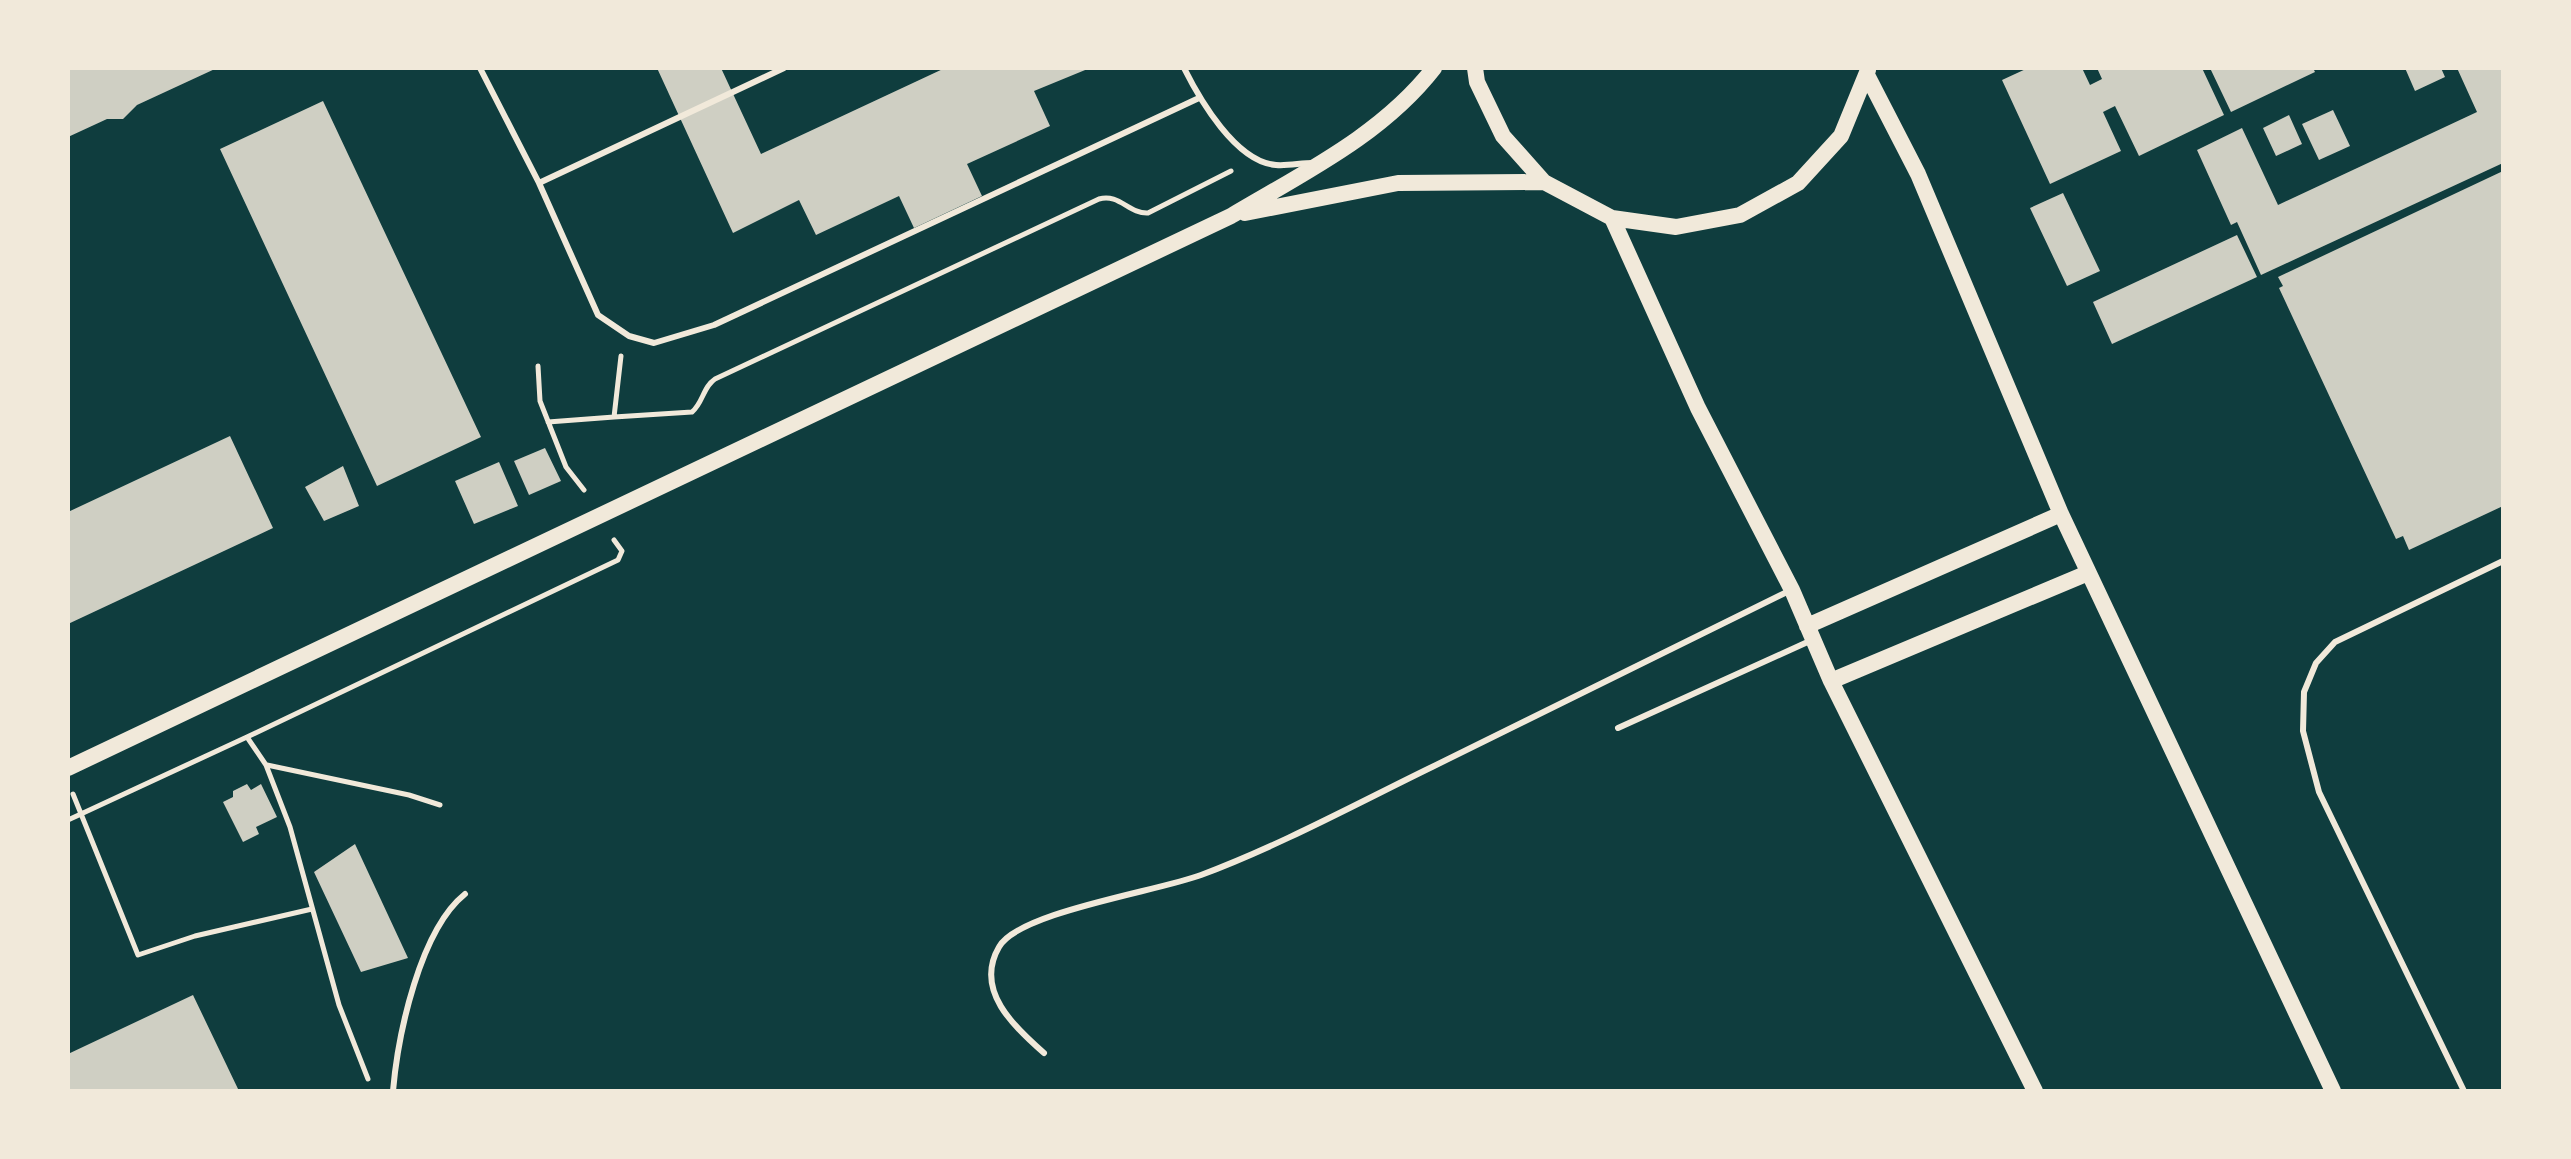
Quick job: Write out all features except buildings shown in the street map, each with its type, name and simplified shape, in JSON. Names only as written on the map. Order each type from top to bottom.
[{"type":"main road","points":[[68,768],[1231,216],[1322,162],[1389,115],[1434,68]]},
{"type":"main road","points":[[1475,68],[1477,82],[1503,136],[1544,182],[1612,218],[1676,227],[1740,215],[1798,183],[1841,136],[1868,72]]},
{"type":"main road","points":[[1868,72],[1918,174],[2061,514],[2333,1091]]},
{"type":"main road","points":[[1231,216],[1398,183],[1544,182]]},
{"type":"main road","points":[[1612,218],[1698,408],[1792,590],[1831,681],[2035,1091]]},
{"type":"main road","points":[[1810,633],[2061,514]]},
{"type":"main road","points":[[1831,681],[2088,573]]},
{"type":"lane","points":[[480,68],[539,183],[598,315],[623,332],[654,343],[714,325],[1199,98]]},
{"type":"lane","points":[[539,183],[784,68]]},
{"type":"lane","points":[[1184,68],[1199,98],[1243,152],[1273,165],[1322,162]]},
{"type":"lane","points":[[2464,1091],[2319,792],[2303,731],[2304,692],[2316,663],[2335,642],[2503,561]]},
{"type":"lane","points":[[1044,1053],[1014,1026],[995,999],[991,967],[999,945],[1017,929],[1050,915],[1173,886],[1265,849],[1792,590]]},
{"type":"lane","points":[[1618,728],[1810,633]]},
{"type":"lane","points":[[393,1091],[422,960],[441,917],[465,894]]},
{"type":"path","points":[[548,422],[692,412],[700,405],[715,379],[1099,199],[1118,200],[1141,213],[1148,213],[1197,191],[1256,157]]},
{"type":"path","points":[[614,417],[623,332]]},
{"type":"path","points":[[68,820],[247,737],[266,765],[290,827],[339,1005],[372,1090]]},
{"type":"path","points":[[266,765],[409,795],[440,805]]},
{"type":"path","points":[[68,782],[138,955],[195,936],[312,909]]}]
